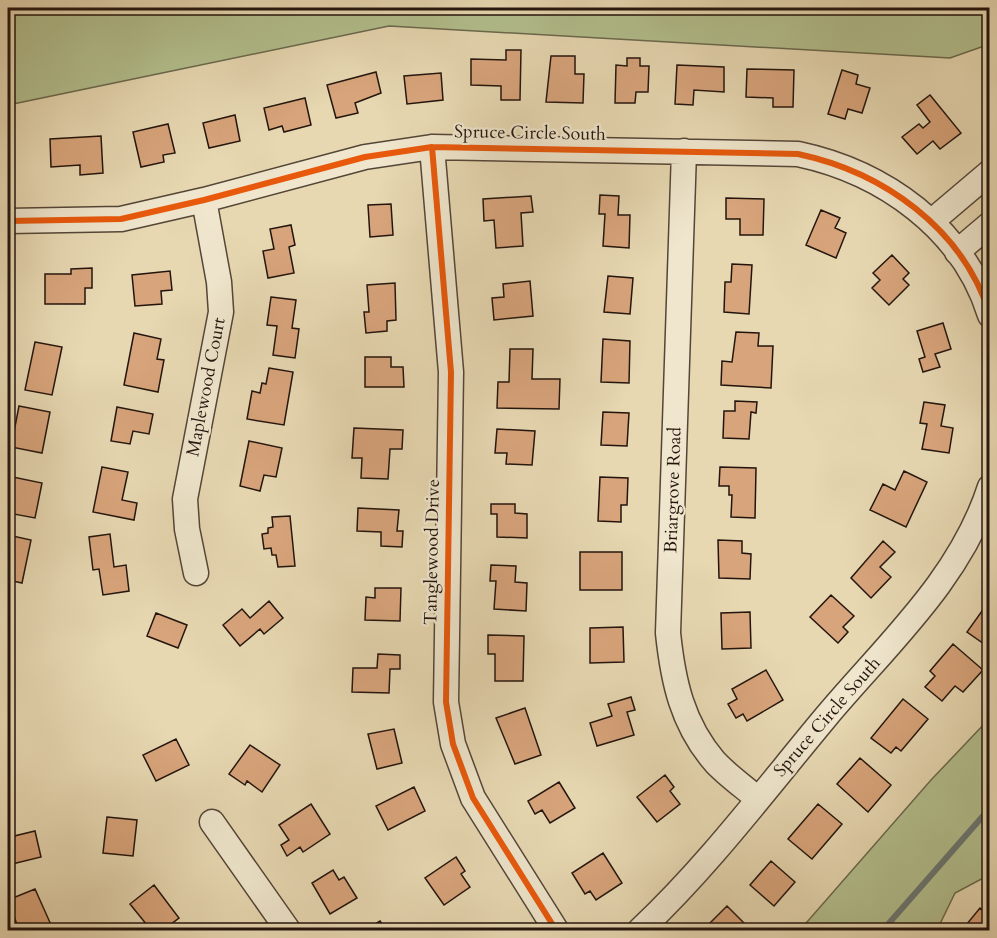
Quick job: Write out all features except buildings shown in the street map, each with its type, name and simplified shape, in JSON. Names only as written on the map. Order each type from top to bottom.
[{"type":"street","name":"Spruce Circle South","points":[[8,221],[121,219],[204,200],[365,157],[432,147],[798,154],[838,164],[876,181],[902,197],[931,222],[957,252],[990,315]]},
{"type":"street","name":"Tanglewood Drive","points":[[432,147],[451,372],[446,702],[453,744],[473,798],[556,930]]},
{"type":"street","name":"Briargrove Road","points":[[684,151],[669,621],[671,660],[682,710],[694,731],[716,762],[758,799]]},
{"type":"street","points":[[931,222],[990,172]]},
{"type":"street","name":"Maplewood Court","points":[[196,573],[187,529],[185,499],[220,312],[219,282],[204,200]]},
{"type":"street","points":[[957,252],[990,224]]},
{"type":"street","name":"Spruce Circle South","points":[[640,930],[695,874],[939,586],[970,535],[990,487]]},
{"type":"street","points":[[212,822],[288,930]]},
{"type":"green space","points":[[8,8],[989,8],[990,44],[950,58],[389,26],[8,105]]},
{"type":"green space","points":[[989,719],[989,875],[955,893],[937,930],[800,930],[931,780]]},
{"type":"waterway","points":[[883,930],[990,808]]},
{"type":"cycle path","points":[[432,147],[451,372],[446,702],[453,744],[473,798],[556,930]]},
{"type":"cycle path","points":[[8,221],[121,219],[204,200],[365,157],[432,147],[798,154],[860,175],[889,190],[916,209],[940,231],[961,256],[977,284],[990,315]]}]
